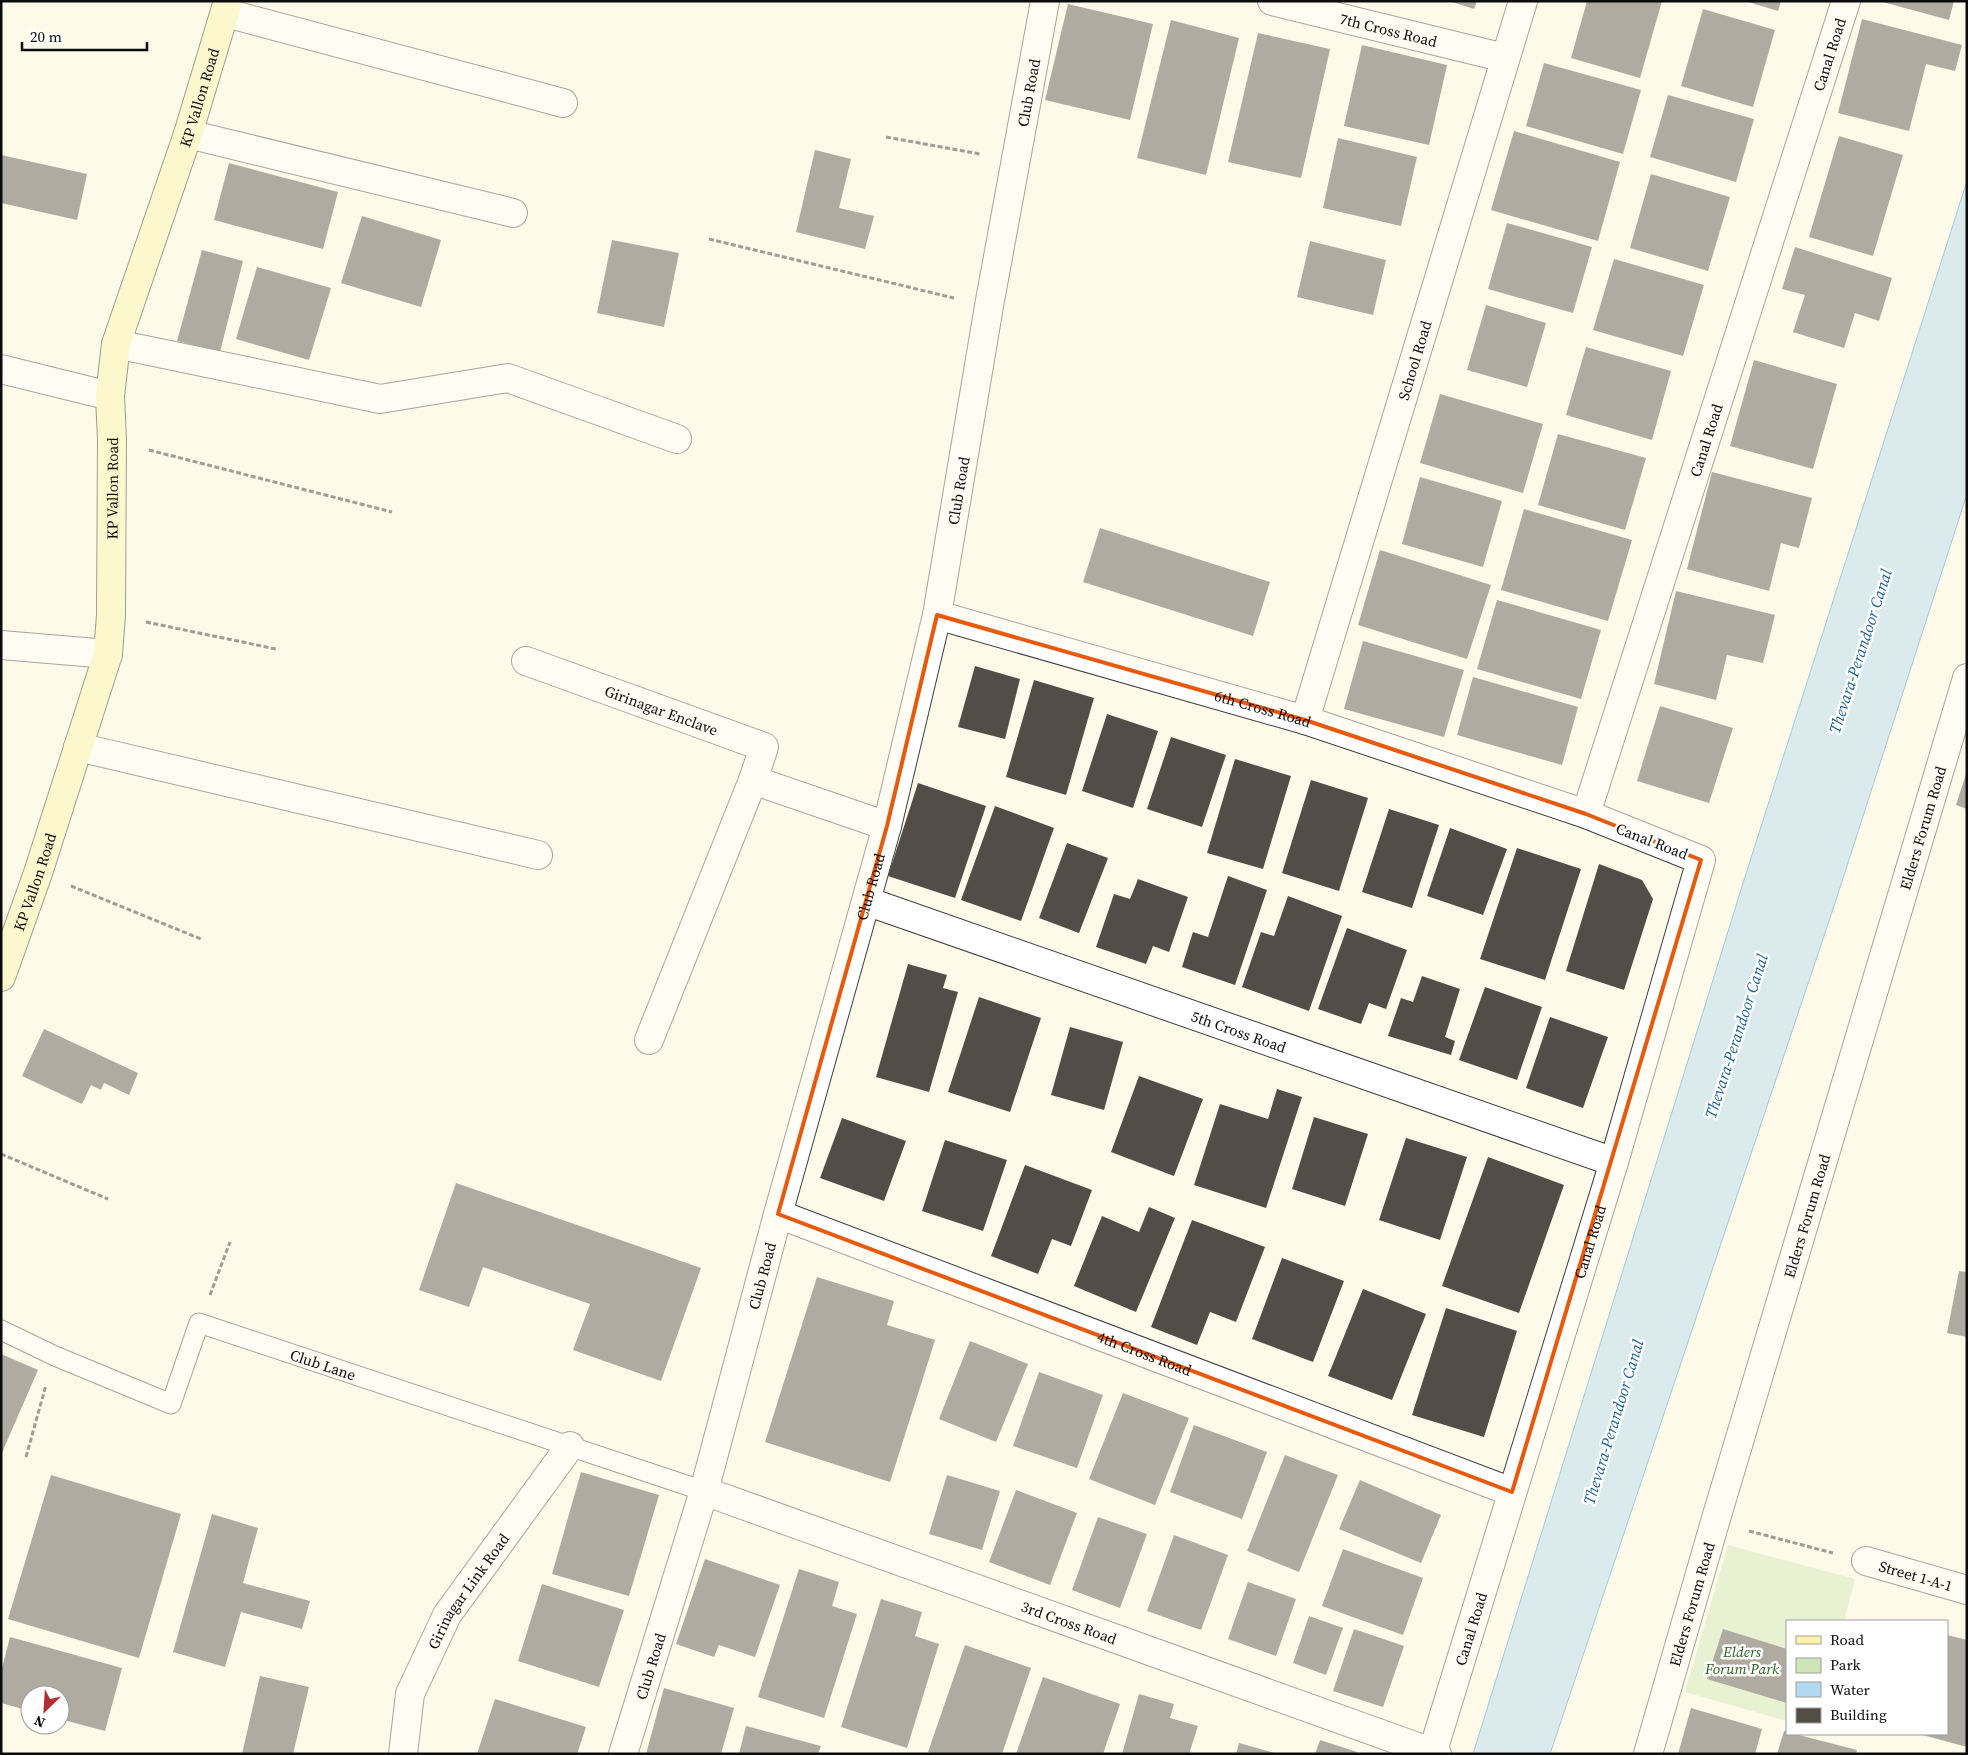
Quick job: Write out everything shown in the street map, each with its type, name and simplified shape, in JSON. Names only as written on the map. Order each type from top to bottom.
[{"type":"street","name":"Club Road","points":[[622,1754],[704,1491],[778,1214],[887,826],[937,615],[989,306],[1045,1]]},
{"type":"street","name":"7th Cross Road","points":[[1272,1],[1505,58]]},
{"type":"street","name":"School Road","points":[[1305,720],[1523,1]]},
{"type":"street","name":"Canal Road","points":[[1434,1753],[1614,1162],[1701,860],[1586,814],[1846,1]]},
{"type":"street","points":[[227,7],[563,103]]},
{"type":"street","name":"KP Vallon Road","points":[[1,977],[38,873],[108,654],[111,615],[112,440],[110,396],[116,344],[188,134],[227,7]]},
{"type":"street","points":[[188,134],[513,213]]},
{"type":"street","points":[[116,344],[380,399],[508,378],[676,439]]},
{"type":"street","points":[[1,369],[110,396]]},
{"type":"street","name":"6th Cross Road","points":[[937,615],[1305,720],[1586,814]]},
{"type":"street","points":[[1,645],[108,654]]},
{"type":"street","name":"Girinagar Enclave","points":[[526,661],[764,747],[753,780],[649,1040]]},
{"type":"street","name":"Elders Forum Road","points":[[1648,1754],[1715,1522],[1967,678]]},
{"type":"street","points":[[78,746],[538,855]]},
{"type":"street","points":[[753,780],[887,826]]},
{"type":"street","name":"5th Cross Road","points":[[866,901],[1614,1162]]},
{"type":"street","name":"4th Cross Road","points":[[778,1214],[1512,1492]]},
{"type":"street","name":"Girinagar Link Road","points":[[403,1754],[410,1694],[447,1615],[570,1446]]},
{"type":"street","name":"3rd Cross Road","points":[[704,1491],[1434,1753]]},
{"type":"street","name":"Street 1-A-1","points":[[1866,1561],[1967,1590]]},
{"type":"lane","name":"Club Lane","points":[[199,1323],[704,1491]]},
{"type":"lane","points":[[1,1330],[55,1356],[171,1404],[199,1323]]},
{"type":"path","points":[[886,137],[1015,160]]},
{"type":"path","points":[[709,239],[989,306]]},
{"type":"path","points":[[112,440],[392,512]]},
{"type":"path","points":[[111,615],[276,649]]},
{"type":"path","points":[[38,873],[201,939]]},
{"type":"path","points":[[1,1154],[108,1199]]},
{"type":"path","points":[[199,1323],[230,1242]]},
{"type":"path","points":[[26,1457],[55,1356]]},
{"type":"path","points":[[1715,1522],[1866,1561]]},
{"type":"highlighted area","points":[[937,615],[1305,720],[1586,814],[1701,860],[1512,1492],[778,1214],[887,826]]},
{"type":"green space","name":"Elders Forum Park","points":[[1728,1545],[1855,1579],[1844,1620],[1786,1620],[1786,1721],[1685,1692]]},
{"type":"water","name":"Thevara-Perandoor Canal","points":[[1967,181],[1967,494],[1834,906],[1550,1754],[1473,1754],[1744,880]]},
{"type":"building","points":[[1449,1],[1477,1],[1474,9]]},
{"type":"building","points":[[1587,1],[1662,1],[1640,78],[1571,58]]},
{"type":"building","points":[[1745,1],[1781,1],[1778,11]]},
{"type":"building","points":[[1879,1],[1954,1],[1949,20]]},
{"type":"building","points":[[1068,4],[1153,24],[1130,120],[1045,100]]},
{"type":"building","points":[[1703,9],[1775,30],[1753,107],[1681,86]]},
{"type":"building","points":[[1862,19],[1962,45],[1955,71],[1926,64],[1909,131],[1838,113]]},
{"type":"building","points":[[1171,20],[1239,38],[1206,175],[1137,158]]},
{"type":"building","points":[[1258,33],[1330,49],[1301,178],[1228,162]]},
{"type":"building","points":[[1362,45],[1447,65],[1429,145],[1344,126]]},
{"type":"building","points":[[1544,63],[1641,90],[1623,154],[1526,126]]},
{"type":"building","points":[[1668,95],[1754,119],[1736,182],[1650,157]]},
{"type":"building","points":[[1514,131],[1620,162],[1598,241],[1491,210]]},
{"type":"building","points":[[1839,136],[1903,155],[1873,256],[1809,237]]},
{"type":"building","points":[[1338,138],[1417,157],[1401,226],[1323,208]]},
{"type":"building","points":[[815,150],[851,159],[839,208],[874,216],[865,249],[796,232]]},
{"type":"building","points":[[1,155],[87,174],[77,220],[1,203]]},
{"type":"building","points":[[229,163],[338,192],[323,249],[214,220]]},
{"type":"building","points":[[1651,174],[1730,197],[1708,271],[1630,248]]},
{"type":"building","points":[[362,216],[441,240],[421,307],[341,283]]},
{"type":"building","points":[[1507,223],[1592,247],[1573,313],[1488,289]]},
{"type":"building","points":[[612,240],[679,253],[664,327],[597,313]]},
{"type":"building","points":[[1310,241],[1386,260],[1373,315],[1297,297]]},
{"type":"building","points":[[1795,247],[1892,278],[1879,321],[1855,313],[1844,348],[1793,332],[1805,295],[1782,289]]},
{"type":"building","points":[[202,250],[243,261],[220,352],[177,341]]},
{"type":"building","points":[[1614,259],[1704,285],[1683,356],[1593,330]]},
{"type":"building","points":[[257,267],[331,288],[309,360],[236,339]]},
{"type":"building","points":[[1486,305],[1546,323],[1527,387],[1467,370]]},
{"type":"building","points":[[1586,347],[1671,371],[1652,440],[1566,415]]},
{"type":"building","points":[[1754,360],[1837,384],[1813,469],[1730,446]]},
{"type":"building","points":[[1440,394],[1543,424],[1523,493],[1420,463]]},
{"type":"building","points":[[1558,434],[1646,458],[1625,530],[1538,505]]},
{"type":"building","points":[[1712,472],[1812,498],[1799,548],[1781,543],[1769,591],[1687,569]]},
{"type":"building","points":[[1420,477],[1502,501],[1483,567],[1402,544]]},
{"type":"building","points":[[1524,509],[1632,540],[1608,621],[1501,590]]},
{"type":"building","points":[[1100,528],[1270,582],[1253,636],[1083,582]]},
{"type":"building","points":[[1380,550],[1491,585],[1467,659],[1358,625]]},
{"type":"building","points":[[1676,591],[1775,615],[1763,663],[1727,655],[1716,700],[1654,684]]},
{"type":"building","points":[[1497,600],[1601,630],[1581,699],[1477,669]]},
{"type":"building","points":[[1363,641],[1464,670],[1444,737],[1344,709]]},
{"type":"building","points":[[975,666],[1020,679],[1005,739],[958,727]]},
{"type":"building","points":[[1473,677],[1578,707],[1562,765],[1457,735]]},
{"type":"building","points":[[1034,680],[1094,698],[1066,795],[1006,777]]},
{"type":"building","points":[[1660,706],[1733,728],[1709,803],[1637,781]]},
{"type":"building","points":[[1107,714],[1158,731],[1133,808],[1082,791]]},
{"type":"building","points":[[1171,737],[1226,755],[1202,827],[1147,809]]},
{"type":"building","points":[[1235,759],[1291,776],[1263,869],[1207,853]]},
{"type":"building","points":[[1967,771],[1967,809],[1956,805]]},
{"type":"building","points":[[1311,780],[1368,798],[1339,891],[1282,873]]},
{"type":"building","points":[[918,783],[986,806],[955,898],[888,876]]},
{"type":"building","points":[[995,806],[1054,828],[1021,921],[961,900]]},
{"type":"building","points":[[1389,809],[1439,825],[1412,908],[1362,892]]},
{"type":"building","points":[[1450,828],[1507,849],[1483,915],[1427,896]]},
{"type":"building","points":[[1067,843],[1108,858],[1079,933],[1039,918]]},
{"type":"building","points":[[1517,848],[1581,869],[1545,980],[1480,959]]},
{"type":"building","points":[[1599,864],[1642,880],[1653,899],[1624,990],[1566,971]]},
{"type":"building","points":[[1228,876],[1267,890],[1235,985],[1182,967],[1193,932],[1208,937]]},
{"type":"building","points":[[1138,879],[1188,897],[1169,952],[1153,946],[1146,964],[1096,947],[1114,894],[1130,899]]},
{"type":"building","points":[[1288,896],[1342,916],[1309,1011],[1242,987],[1261,932],[1274,936]]},
{"type":"building","points":[[1347,928],[1407,950],[1386,1009],[1369,1003],[1361,1024],[1318,1009]]},
{"type":"building","points":[[908,964],[947,975],[943,988],[958,992],[929,1092],[876,1077]]},
{"type":"building","points":[[1422,976],[1460,989],[1445,1037],[1455,1041],[1451,1055],[1388,1036],[1401,998],[1413,1002]]},
{"type":"building","points":[[1485,987],[1542,1007],[1517,1080],[1459,1060]]},
{"type":"building","points":[[979,997],[1041,1018],[1010,1112],[948,1092]]},
{"type":"building","points":[[1550,1017],[1608,1037],[1583,1108],[1526,1088]]},
{"type":"building","points":[[1070,1027],[1123,1042],[1104,1110],[1051,1095]]},
{"type":"building","points":[[44,1029],[138,1073],[129,1095],[104,1083],[101,1090],[91,1085],[82,1104],[22,1076]]},
{"type":"building","points":[[1139,1076],[1203,1099],[1174,1176],[1111,1152]]},
{"type":"building","points":[[1277,1089],[1302,1097],[1266,1208],[1194,1185],[1220,1104],[1268,1119]]},
{"type":"building","points":[[1314,1117],[1368,1134],[1345,1206],[1292,1189]]},
{"type":"building","points":[[842,1118],[906,1141],[884,1201],[820,1178]]},
{"type":"building","points":[[1406,1138],[1467,1157],[1440,1240],[1379,1220]]},
{"type":"building","points":[[945,1140],[1007,1160],[983,1231],[922,1211]]},
{"type":"building","points":[[1488,1157],[1564,1185],[1519,1313],[1442,1286]]},
{"type":"building","points":[[1025,1165],[1092,1190],[1071,1246],[1052,1239],[1038,1274],[991,1256]]},
{"type":"building","points":[[456,1183],[701,1268],[661,1381],[573,1350],[590,1304],[483,1267],[469,1307],[419,1290]]},
{"type":"building","points":[[1149,1207],[1175,1218],[1136,1312],[1074,1286],[1102,1216],[1139,1232]]},
{"type":"building","points":[[1192,1220],[1265,1247],[1236,1322],[1210,1312],[1197,1345],[1151,1327]]},
{"type":"building","points":[[1282,1258],[1344,1281],[1313,1362],[1252,1339]]},
{"type":"building","points":[[1959,1271],[1967,1272],[1967,1337],[1947,1333]]},
{"type":"building","points":[[817,1277],[894,1301],[887,1325],[935,1340],[890,1482],[765,1442]]},
{"type":"building","points":[[1363,1289],[1426,1314],[1392,1400],[1328,1376]]},
{"type":"building","points":[[1446,1308],[1517,1331],[1484,1437],[1412,1415]]},
{"type":"building","points":[[970,1341],[1028,1364],[996,1442],[939,1419]]},
{"type":"building","points":[[1,1354],[38,1370],[1,1455]]},
{"type":"building","points":[[1039,1372],[1103,1395],[1077,1468],[1013,1446]]},
{"type":"building","points":[[1123,1393],[1189,1418],[1155,1505],[1089,1479]]},
{"type":"building","points":[[1194,1425],[1267,1452],[1242,1519],[1170,1492]]},
{"type":"building","points":[[1285,1455],[1338,1475],[1299,1572],[1247,1551]]},
{"type":"building","points":[[581,1472],[659,1495],[629,1596],[552,1574]]},
{"type":"building","points":[[51,1475],[181,1514],[139,1658],[8,1619]]},
{"type":"building","points":[[947,1475],[1000,1491],[982,1550],[929,1534]]},
{"type":"building","points":[[1360,1480],[1441,1515],[1421,1563],[1339,1529]]},
{"type":"building","points":[[1016,1490],[1077,1513],[1050,1585],[989,1562]]},
{"type":"building","points":[[212,1514],[258,1528],[243,1583],[310,1601],[302,1629],[241,1612],[225,1667],[173,1652]]},
{"type":"building","points":[[1098,1517],[1147,1534],[1120,1608],[1072,1590]]},
{"type":"building","points":[[1174,1535],[1228,1555],[1201,1630],[1147,1611]]},
{"type":"building","points":[[1343,1549],[1423,1578],[1403,1635],[1322,1606]]},
{"type":"building","points":[[705,1559],[780,1585],[755,1657],[719,1645],[714,1657],[676,1644]]},
{"type":"building","points":[[799,1569],[839,1582],[832,1606],[857,1614],[824,1718],[758,1697]]},
{"type":"building","points":[[1248,1582],[1296,1599],[1276,1656],[1228,1639]]},
{"type":"building","points":[[542,1584],[624,1610],[599,1687],[518,1661]]},
{"type":"building","points":[[881,1599],[922,1612],[915,1636],[939,1644],[907,1748],[841,1727]]},
{"type":"building","points":[[1309,1616],[1343,1628],[1326,1675],[1293,1663]]},
{"type":"building","points":[[1354,1629],[1404,1646],[1383,1707],[1333,1691]]},
{"type":"building","points":[[1723,1629],[1786,1649],[1786,1703],[1707,1679]]},
{"type":"building","points":[[1948,1635],[1967,1640],[1967,1747],[1923,1735],[1948,1735]]},
{"type":"building","points":[[10,1637],[122,1668],[105,1731],[70,1722],[70,1685],[20,1685],[20,1708],[1,1703],[1,1672]]},
{"type":"building","points":[[965,1645],[1031,1668],[1002,1754],[934,1754],[928,1752]]},
{"type":"building","points":[[260,1676],[309,1687],[293,1754],[242,1754]]},
{"type":"building","points":[[1043,1677],[1120,1704],[1103,1754],[1016,1754]]},
{"type":"building","points":[[664,1688],[734,1708],[721,1754],[646,1754]]},
{"type":"building","points":[[1139,1694],[1174,1704],[1170,1718],[1198,1726],[1189,1754],[1122,1754]]},
{"type":"building","points":[[495,1699],[586,1727],[577,1754],[477,1754]]},
{"type":"building","points":[[1691,1708],[1762,1729],[1755,1754],[1678,1754]]},
{"type":"building","points":[[746,1726],[821,1746],[818,1754],[739,1754]]},
{"type":"building","points":[[1784,1731],[1786,1731],[1786,1735],[1799,1735],[1857,1750],[1856,1754],[1777,1754]]},
{"type":"building","points":[[1320,1740],[1357,1752],[1357,1754],[1315,1754]]},
{"type":"building","points":[[1239,1743],[1275,1753],[1275,1754],[1236,1754]]}]
